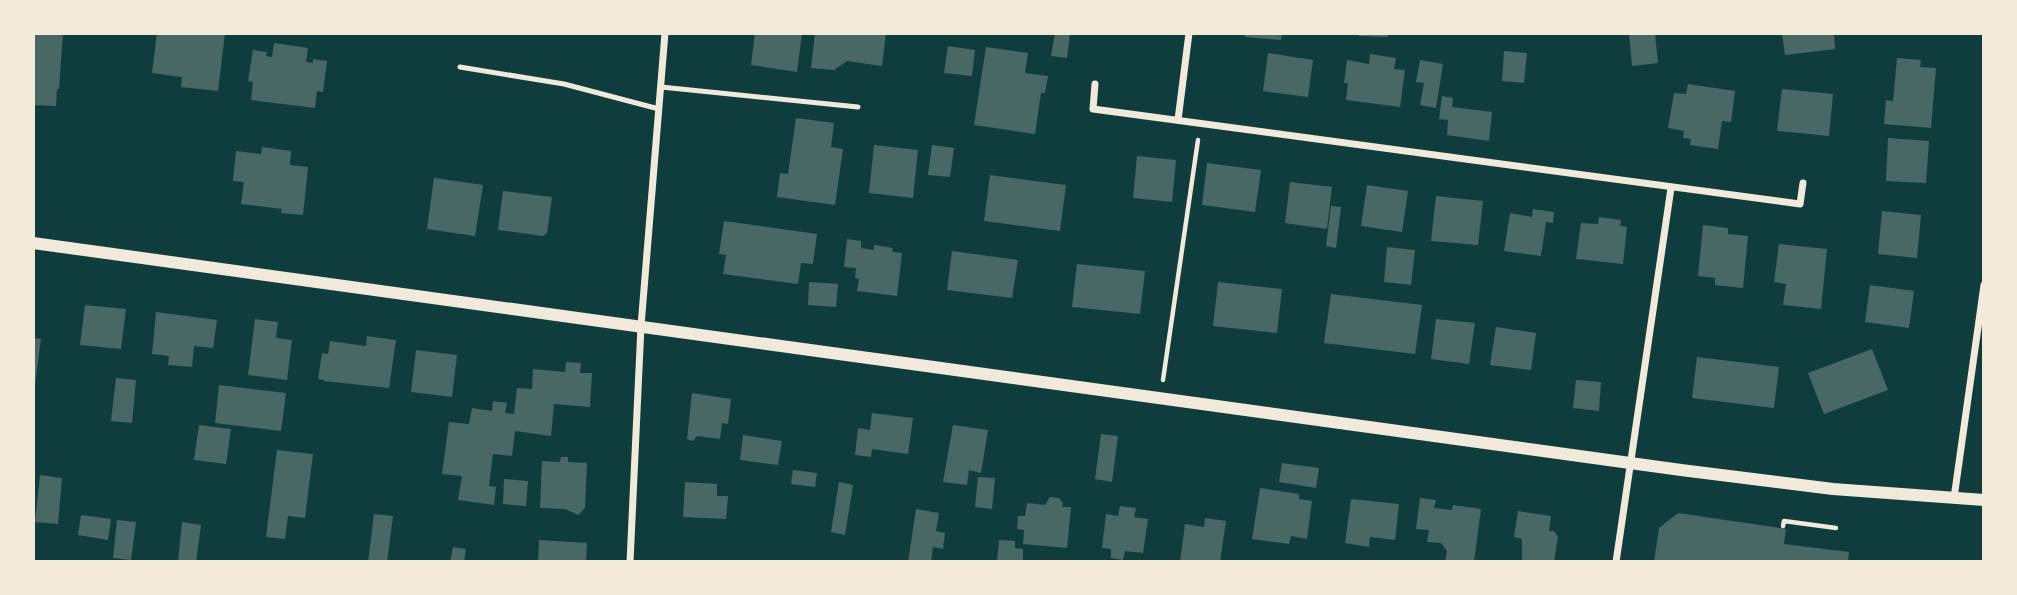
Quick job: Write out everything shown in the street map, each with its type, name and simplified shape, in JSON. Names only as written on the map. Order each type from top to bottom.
[{"type":"street","points":[[630,562],[641,326],[665,33]]},
{"type":"street","points":[[1178,120],[1189,33]]},
{"type":"street","points":[[1096,84],[1093,109],[1800,204],[1803,183]]},
{"type":"street","points":[[1616,562],[1671,188]]},
{"type":"street","points":[[33,243],[1630,463],[1833,489],[1984,500]]},
{"type":"street","points":[[1954,498],[1984,285]]},
{"type":"lane","points":[[460,68],[564,84],[659,109]]},
{"type":"lane","points":[[661,87],[858,107]]},
{"type":"path","points":[[1163,380],[1198,136]]},
{"type":"path","points":[[1783,526],[1784,521],[1836,528]]},
{"type":"building","points":[[33,33],[63,33],[56,106],[33,105]]},
{"type":"building","points":[[157,33],[225,33],[218,91],[181,87],[182,77],[152,73]]},
{"type":"building","points":[[755,33],[802,33],[797,72],[751,65]]},
{"type":"building","points":[[815,33],[886,33],[882,66],[847,61],[834,70],[811,68]]},
{"type":"building","points":[[1055,33],[1070,33],[1067,58],[1051,56]]},
{"type":"building","points":[[1245,33],[1282,33],[1281,40],[1245,37]]},
{"type":"building","points":[[1359,33],[1388,33],[1388,37],[1359,36]]},
{"type":"building","points":[[1629,33],[1655,33],[1658,63],[1632,66]]},
{"type":"building","points":[[1782,33],[1834,33],[1835,49],[1785,55]]},
{"type":"building","points":[[274,43],[308,48],[306,62],[313,63],[313,59],[327,61],[323,92],[317,91],[315,108],[251,100],[253,82],[248,81],[253,50],[267,52],[266,56],[272,57]]},
{"type":"building","points":[[948,46],[975,50],[972,76],[944,73]]},
{"type":"building","points":[[986,47],[1028,53],[1025,73],[1048,76],[1045,93],[1041,93],[1035,134],[974,125]]},
{"type":"building","points":[[1504,51],[1527,53],[1524,83],[1502,81]]},
{"type":"building","points":[[1268,53],[1313,60],[1308,97],[1263,91]]},
{"type":"building","points":[[1370,54],[1396,58],[1394,69],[1405,70],[1400,107],[1346,100],[1348,83],[1344,83],[1347,60],[1369,64]]},
{"type":"building","points":[[1897,58],[1921,60],[1920,67],[1936,68],[1931,128],[1884,124],[1886,100],[1893,101]]},
{"type":"building","points":[[1420,60],[1443,64],[1436,108],[1420,105],[1424,83],[1416,82]]},
{"type":"building","points":[[1688,84],[1735,91],[1731,122],[1722,121],[1718,149],[1690,145],[1691,139],[1683,138],[1684,131],[1668,128],[1674,93],[1686,94]]},
{"type":"building","points":[[1782,89],[1833,94],[1829,136],[1777,131]]},
{"type":"building","points":[[1442,96],[1453,98],[1452,107],[1492,112],[1489,141],[1447,135],[1448,120],[1439,119]]},
{"type":"building","points":[[796,118],[834,123],[831,147],[843,149],[835,205],[777,197],[780,173],[788,174]]},
{"type":"building","points":[[1888,138],[1929,141],[1926,183],[1886,181]]},
{"type":"building","points":[[874,145],[918,150],[913,198],[869,193]]},
{"type":"building","points":[[932,145],[954,148],[950,177],[928,175]]},
{"type":"building","points":[[262,147],[291,151],[290,165],[308,167],[303,215],[281,213],[282,209],[241,204],[244,182],[233,181],[236,151],[261,154]]},
{"type":"building","points":[[1137,156],[1176,160],[1172,202],[1133,198]]},
{"type":"building","points":[[1207,163],[1261,170],[1255,212],[1202,205]]},
{"type":"building","points":[[990,175],[1066,185],[1060,231],[984,221]]},
{"type":"building","points":[[434,178],[483,185],[475,236],[427,229]]},
{"type":"building","points":[[1290,182],[1332,187],[1327,229],[1285,223]]},
{"type":"building","points":[[1367,185],[1408,191],[1402,232],[1361,226]]},
{"type":"building","points":[[503,191],[552,197],[547,233],[543,236],[498,230]]},
{"type":"building","points":[[1436,196],[1483,201],[1478,245],[1431,241]]},
{"type":"building","points":[[1331,206],[1341,207],[1336,248],[1326,246]]},
{"type":"building","points":[[1533,209],[1554,212],[1553,223],[1546,222],[1541,256],[1504,251],[1510,213],[1532,217]]},
{"type":"building","points":[[1882,211],[1921,215],[1917,258],[1878,254]]},
{"type":"building","points":[[1599,217],[1621,220],[1620,226],[1627,227],[1623,264],[1576,259],[1581,223],[1598,224]]},
{"type":"building","points":[[724,221],[817,234],[813,264],[801,263],[798,284],[723,274],[726,255],[719,254]]},
{"type":"building","points":[[1703,225],[1728,228],[1728,234],[1748,236],[1743,288],[1715,285],[1715,278],[1698,276]]},
{"type":"building","points":[[847,239],[861,241],[861,248],[874,250],[874,245],[893,248],[892,252],[902,253],[897,296],[857,291],[859,279],[855,278],[856,268],[844,267]]},
{"type":"building","points":[[1779,244],[1827,249],[1821,309],[1783,305],[1786,284],[1774,282]]},
{"type":"building","points":[[1387,247],[1415,250],[1411,285],[1384,282]]},
{"type":"building","points":[[952,251],[1018,260],[1012,298],[947,290]]},
{"type":"building","points":[[1077,264],[1145,271],[1140,314],[1072,307]]},
{"type":"building","points":[[809,282],[838,284],[836,307],[808,305]]},
{"type":"building","points":[[1218,282],[1282,289],[1277,333],[1213,326]]},
{"type":"building","points":[[1870,285],[1914,291],[1909,328],[1865,322]]},
{"type":"building","points":[[1331,294],[1422,305],[1415,354],[1324,343]]},
{"type":"building","points":[[85,305],[126,309],[121,349],[80,345]]},
{"type":"building","points":[[156,312],[217,320],[213,348],[194,346],[192,367],[168,365],[169,356],[152,354]]},
{"type":"building","points":[[255,319],[278,322],[276,338],[292,340],[287,380],[248,375]]},
{"type":"building","points":[[1436,319],[1475,323],[1469,364],[1431,359]]},
{"type":"building","points":[[1496,327],[1536,333],[1531,370],[1490,365]]},
{"type":"building","points":[[367,336],[396,340],[389,388],[318,379],[322,353],[328,354],[330,341],[366,346]]},
{"type":"building","points":[[33,338],[41,339],[35,384],[33,384]]},
{"type":"building","points":[[1872,349],[1888,390],[1824,414],[1808,373]]},
{"type":"building","points":[[416,350],[457,355],[452,397],[411,392]]},
{"type":"building","points":[[1697,357],[1779,367],[1774,408],[1692,398]]},
{"type":"building","points":[[566,362],[581,363],[580,373],[592,373],[590,407],[554,404],[551,436],[515,431],[512,456],[493,454],[489,486],[496,487],[494,505],[458,500],[462,476],[442,474],[449,422],[469,424],[472,408],[492,411],[493,401],[507,403],[505,413],[514,414],[517,388],[532,389],[533,369],[565,372]]},
{"type":"building","points":[[116,378],[136,380],[132,423],[111,421]]},
{"type":"building","points":[[1576,380],[1601,382],[1599,411],[1573,408]]},
{"type":"building","points":[[219,385],[286,393],[281,431],[215,423]]},
{"type":"building","points":[[692,393],[731,399],[728,424],[722,423],[720,439],[697,436],[693,441],[687,439]]},
{"type":"building","points":[[872,413],[913,418],[908,454],[872,449],[871,457],[855,455],[858,428],[870,430]]},
{"type":"building","points":[[199,425],[231,429],[226,464],[194,460]]},
{"type":"building","points":[[953,425],[988,430],[981,473],[969,470],[967,485],[943,482]]},
{"type":"building","points":[[1101,434],[1118,436],[1112,482],[1095,479]]},
{"type":"building","points":[[743,435],[782,441],[778,465],[740,460]]},
{"type":"building","points":[[277,450],[313,454],[305,518],[288,516],[285,539],[266,537]]},
{"type":"building","points":[[561,457],[568,457],[568,462],[587,463],[585,508],[578,515],[565,509],[540,508],[542,461],[560,462]]},
{"type":"building","points":[[1282,463],[1319,468],[1316,488],[1279,482]]},
{"type":"building","points":[[793,470],[817,473],[815,487],[791,484]]},
{"type":"building","points":[[40,475],[62,478],[58,524],[35,522]]},
{"type":"building","points":[[978,477],[995,478],[992,509],[975,507]]},
{"type":"building","points":[[504,479],[528,481],[526,506],[503,504]]},
{"type":"building","points":[[685,482],[717,484],[717,496],[728,496],[726,519],[683,517]]},
{"type":"building","points":[[839,482],[853,485],[845,535],[831,532]]},
{"type":"building","points":[[1260,488],[1299,494],[1299,499],[1312,501],[1307,539],[1291,536],[1289,544],[1252,539]]},
{"type":"building","points":[[1050,497],[1059,498],[1063,503],[1062,507],[1071,507],[1067,548],[1023,544],[1024,530],[1017,529],[1018,516],[1025,516],[1027,503],[1045,505]]},
{"type":"building","points":[[1420,498],[1436,500],[1434,508],[1452,510],[1453,505],[1481,509],[1474,562],[1445,562],[1447,551],[1441,543],[1427,542],[1429,530],[1416,529]]},
{"type":"building","points":[[1351,499],[1399,504],[1395,540],[1370,537],[1369,547],[1345,543]]},
{"type":"building","points":[[1120,506],[1136,508],[1134,517],[1148,519],[1143,553],[1125,551],[1123,560],[1111,558],[1111,549],[1102,548],[1106,514],[1118,516]]},
{"type":"building","points":[[916,509],[939,513],[936,531],[945,533],[943,549],[933,547],[931,562],[908,562]]},
{"type":"building","points":[[1518,511],[1551,516],[1549,531],[1554,531],[1558,537],[1554,562],[1522,562],[1522,539],[1514,537]]},
{"type":"building","points":[[1678,513],[1786,529],[1784,544],[1849,552],[1848,562],[1654,562],[1659,528]]},
{"type":"building","points":[[374,514],[393,516],[387,562],[368,562]]},
{"type":"building","points":[[81,515],[111,519],[108,540],[78,535]]},
{"type":"building","points":[[1205,518],[1226,521],[1220,562],[1180,562],[1185,524],[1204,527]]},
{"type":"building","points":[[117,520],[136,522],[131,560],[113,558]]},
{"type":"building","points":[[182,522],[201,525],[196,562],[178,562]]},
{"type":"building","points":[[539,540],[587,543],[586,562],[538,562]]},
{"type":"building","points":[[999,540],[1015,541],[1015,548],[1023,549],[1023,561],[997,562]]},
{"type":"building","points":[[453,547],[466,549],[464,562],[450,562]]}]
